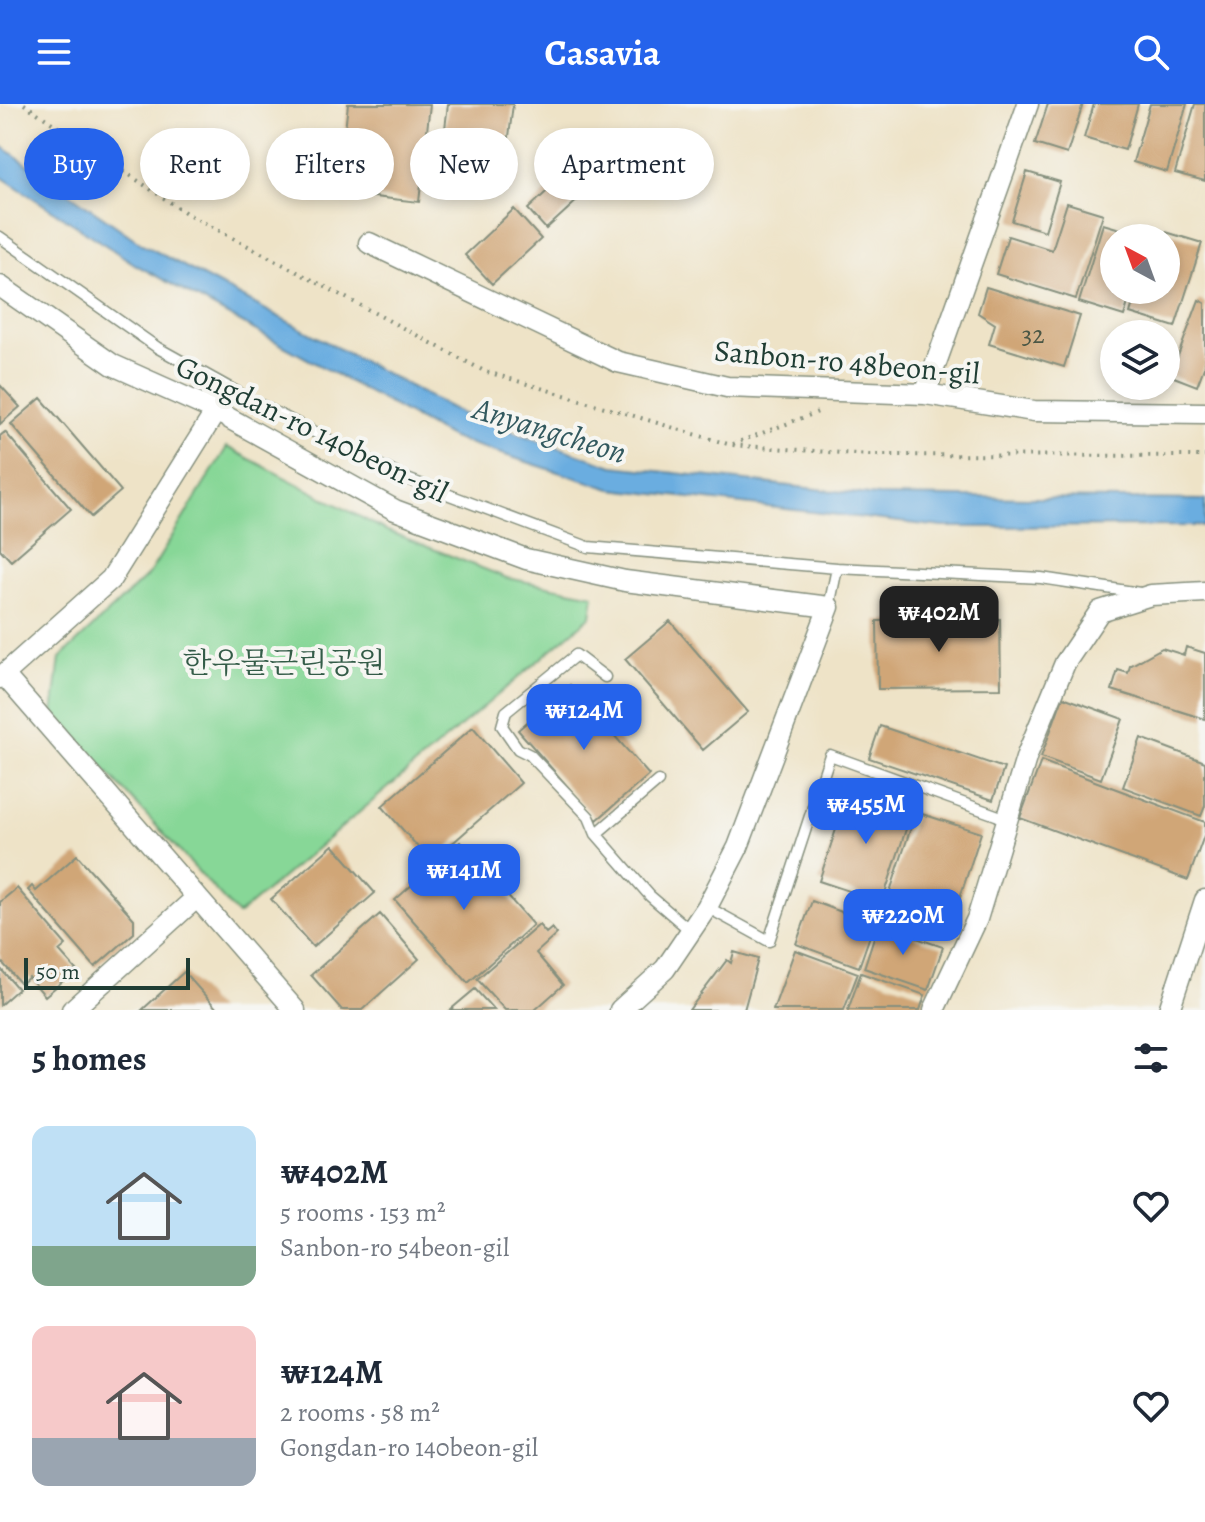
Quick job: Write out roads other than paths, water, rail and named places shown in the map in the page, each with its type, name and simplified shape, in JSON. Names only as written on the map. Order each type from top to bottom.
[{"type":"street","points":[[925,394],[1028,104]]},
{"type":"street","name":"Sanbon-ro 48beon-gil","points":[[369,243],[618,362],[727,387],[925,394],[1034,411],[1205,413]]},
{"type":"street","name":"Gongdan-ro 140beon-gil","points":[[0,286],[113,365],[216,411],[395,510],[526,559],[625,581],[829,607]]},
{"type":"street","points":[[216,411],[111,579],[2,677],[295,1010]]},
{"type":"street","points":[[934,1010],[977,919],[1027,755],[1065,663],[1100,611],[1151,595],[1205,592]]},
{"type":"street","points":[[620,1010],[665,969],[707,907],[738,847],[829,607]]},
{"type":"street","points":[[72,1010],[196,898]]},
{"type":"street","points":[[1169,1010],[1201,935],[1205,900]]},
{"type":"lane","points":[[0,237],[158,348],[407,479],[588,547],[837,568],[1041,578],[1151,595]]},
{"type":"lane","points":[[829,607],[837,568]]},
{"type":"lane","points":[[605,677],[576,655],[506,712],[502,726],[518,749],[530,755],[589,817],[596,834],[650,896],[692,932]]},
{"type":"lane","points":[[707,907],[769,941],[830,755],[1007,819]]},
{"type":"lane","points":[[596,834],[658,781]]},
{"type":"water","points":[[0,145],[24,162],[24,192],[0,176]]},
{"type":"water","points":[[37,200],[79,200],[142,244],[462,414],[613,466],[878,496],[1205,500],[1205,526],[943,527],[611,489],[452,438],[136,265]]},
{"type":"water label","name":"Anyangcheon","points":[[550,430]]},
{"type":"park label","name":"한우물근린공원","points":[[284,663]]}]
